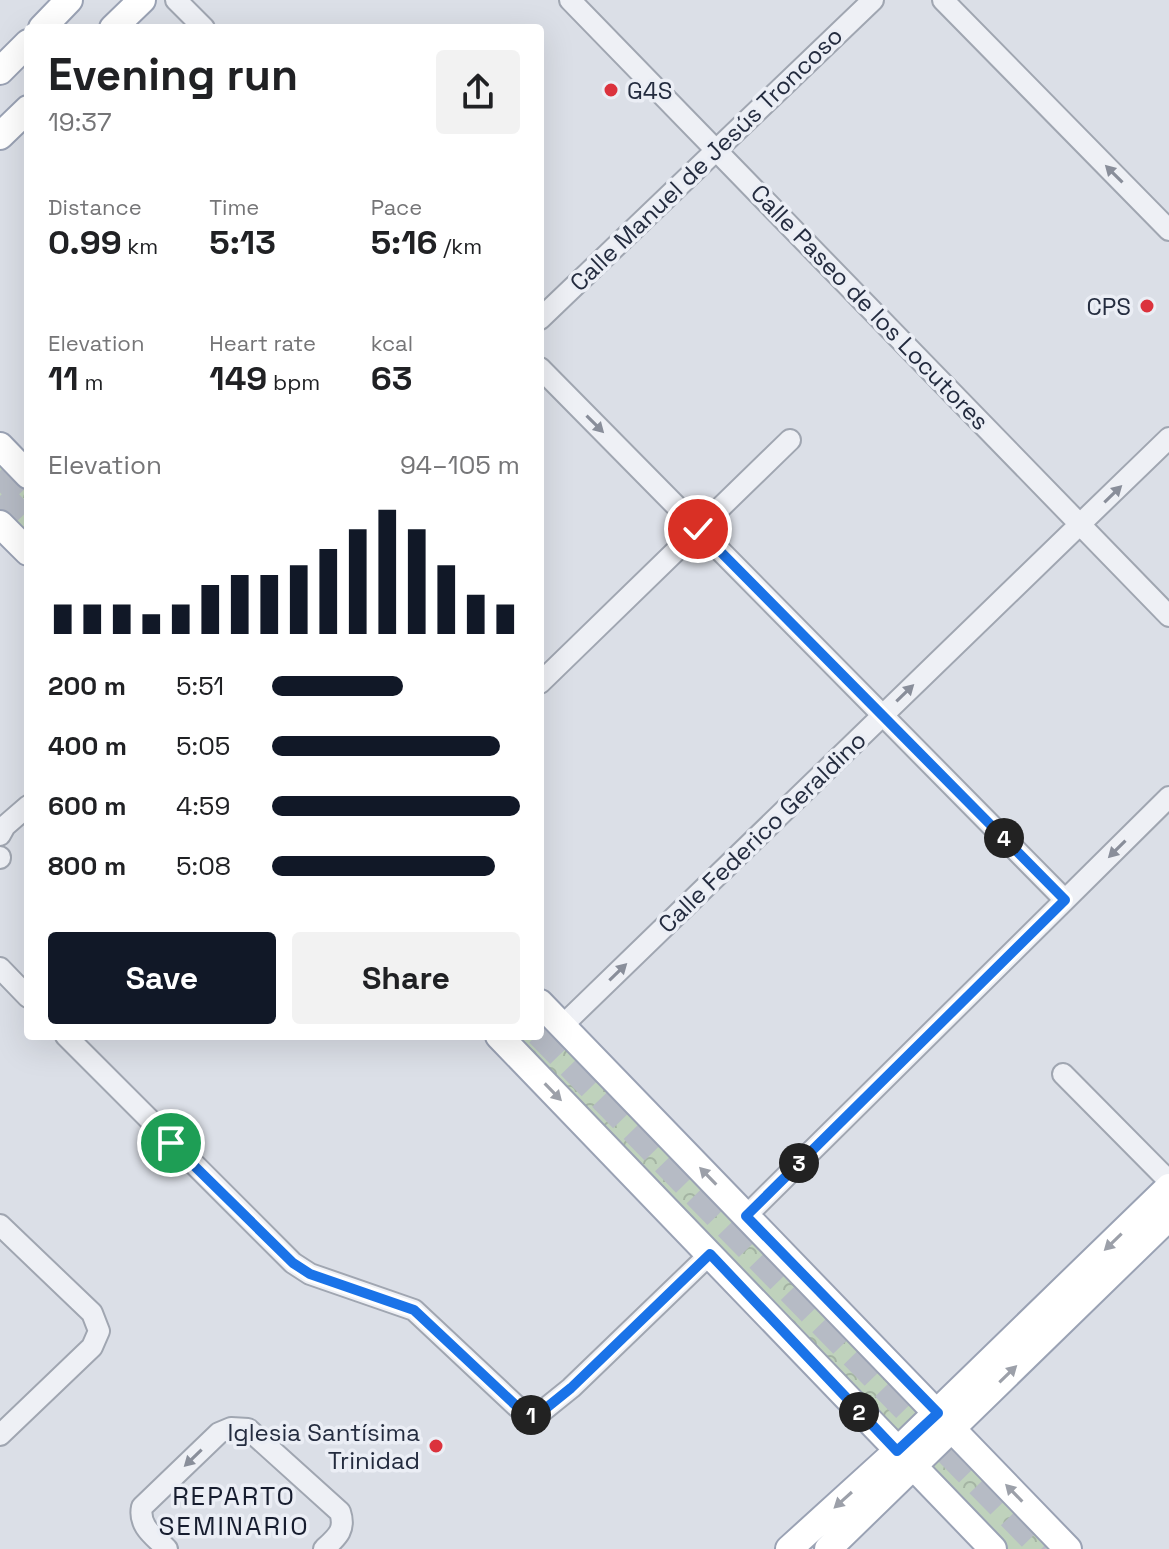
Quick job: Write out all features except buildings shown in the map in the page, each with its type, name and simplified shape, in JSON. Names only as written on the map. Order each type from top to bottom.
[{"type":"main road","points":[[46,24],[69,0]]},
{"type":"main road","points":[[117,24],[142,0]]},
{"type":"main road","points":[[0,71],[24,47]]},
{"type":"main road","points":[[0,136],[24,113]]},
{"type":"main road","points":[[0,446],[24,471]]},
{"type":"main road","points":[[0,524],[24,548]]},
{"type":"main road","points":[[544,1007],[1068,1549]]},
{"type":"main road","points":[[503,1040],[993,1549]]},
{"type":"main road","points":[[828,1549],[905,1459],[1169,1187]]},
{"type":"main road","points":[[945,1420],[1169,1217]]},
{"type":"main road","points":[[789,1549],[905,1459]]},
{"type":"street","points":[[176,0],[200,24]]},
{"type":"street","name":"Calle Paseo de los Locutores","points":[[570,0],[1169,616]]},
{"type":"street","name":"Calle Manuel de Jesús Troncoso","points":[[544,315],[873,0]]},
{"type":"street","points":[[943,0],[1169,230]]},
{"type":"street","points":[[544,372],[1065,900]]},
{"type":"street","name":"Calle Federico Geraldino","points":[[562,1026],[1169,438]]},
{"type":"street","points":[[544,678],[790,440]]},
{"type":"street","points":[[746,1216],[1169,797]]},
{"type":"street","points":[[0,835],[5,826],[24,809]]},
{"type":"street","points":[[0,968],[24,993]]},
{"type":"street","points":[[70,1040],[293,1263],[310,1274],[414,1310],[526,1415],[540,1413],[571,1388],[710,1254]]},
{"type":"street","points":[[1063,1074],[1169,1181]]},
{"type":"street","points":[[0,1225],[92,1313],[99,1331],[92,1347],[0,1435]]},
{"type":"street","points":[[167,1549],[143,1524],[140,1515],[142,1507],[219,1433],[241,1427],[248,1429],[340,1512],[344,1522],[341,1533],[324,1549]]},
{"type":"green space","points":[[0,454],[24,479],[24,541],[0,517]]},
{"type":"green space","points":[[544,1015],[1062,1549],[1003,1549],[510,1040],[544,1040]]},
{"type":"tunnel","points":[[0,471],[24,496]]},
{"type":"tunnel","points":[[0,496],[24,521]]},
{"type":"tunnel","points":[[544,1036],[1045,1549]]},
{"type":"place","name":"G4S","points":[[611,90]]},
{"type":"place","name":"CPS","points":[[1147,306]]},
{"type":"place","name":"Iglesia Santísima Trinidad","points":[[436,1446]]},
{"type":"district","name":"REPARTO SEMINARIO","points":[[234,1511]]},
{"type":"route","points":[[171,1143],[293,1263],[310,1274],[414,1310],[526,1415],[540,1413],[571,1388],[710,1254],[897,1451],[938,1413],[746,1216],[1065,900],[698,529]]}]
